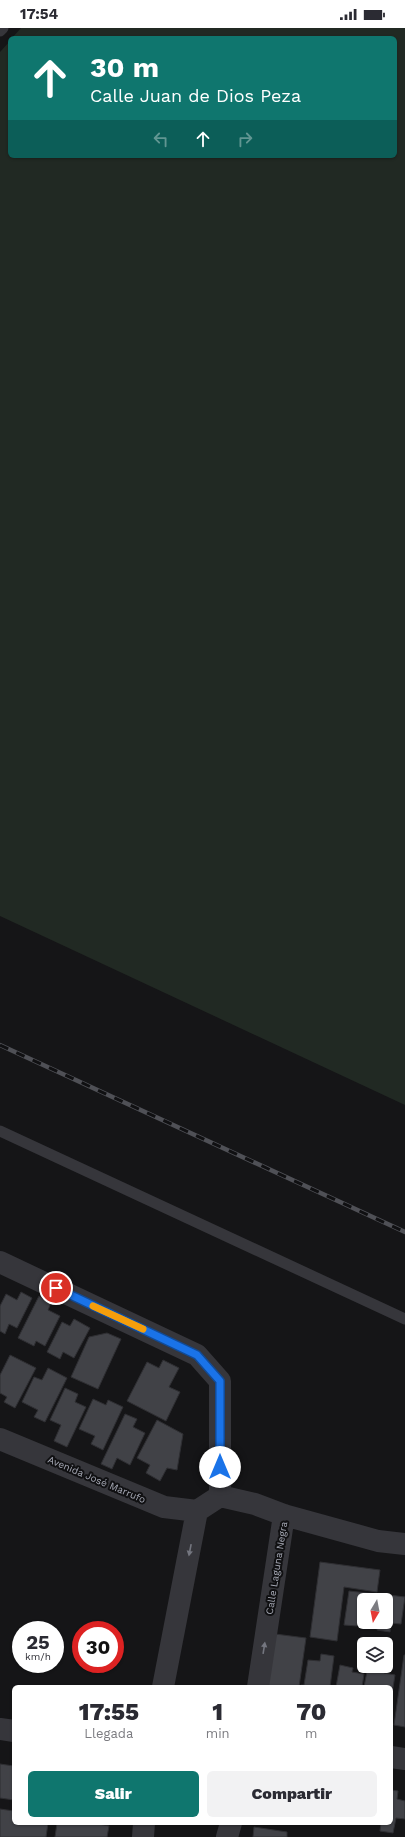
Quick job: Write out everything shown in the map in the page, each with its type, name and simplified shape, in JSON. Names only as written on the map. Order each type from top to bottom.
[{"type":"street","points":[[0,1262],[197,1355],[220,1381],[220,1496],[197,1511],[163,1685]]},
{"type":"street","name":"Avenida José Marrufo","points":[[0,1439],[164,1507],[197,1511]]},
{"type":"street","name":"Calle Laguna Negra","points":[[220,1496],[255,1504],[284,1515],[258,1685]]},
{"type":"street","points":[[284,1515],[378,1541],[405,1544]]},
{"type":"street","points":[[0,1729],[12,1731]]},
{"type":"street","points":[[393,1757],[405,1759]]},
{"type":"street","points":[[143,1837],[144,1825]]},
{"type":"street","points":[[227,1837],[230,1825]]},
{"type":"lane","points":[[0,31],[3,28]]},
{"type":"lane","points":[[0,1131],[405,1319]]},
{"type":"shaded area","points":[[21,28],[405,28],[405,1105],[0,916],[0,52],[8,43],[8,158],[397,158],[397,36],[14,36]]},
{"type":"building","points":[[21,1292],[32,1298],[17,1328],[9,1324],[5,1334],[0,1331],[0,1306],[6,1294],[17,1300]]},
{"type":"building","points":[[39,1296],[51,1303],[48,1310],[60,1316],[45,1346],[36,1341],[34,1346],[18,1338]]},
{"type":"building","points":[[74,1319],[90,1328],[74,1358],[63,1352],[60,1359],[47,1352],[62,1322],[70,1326]]},
{"type":"building","points":[[107,1333],[121,1339],[98,1389],[71,1377],[89,1337]]},
{"type":"building","points":[[10,1355],[36,1368],[15,1408],[4,1402],[7,1397],[0,1393],[0,1375]]},
{"type":"building","points":[[163,1360],[179,1368],[169,1387],[180,1392],[166,1421],[127,1401],[147,1362],[159,1368]]},
{"type":"building","points":[[48,1368],[67,1378],[45,1422],[34,1417],[38,1410],[22,1402],[34,1377],[42,1380]]},
{"type":"building","points":[[65,1388],[78,1394],[75,1402],[86,1407],[67,1447],[54,1441],[61,1425],[50,1420]]},
{"type":"building","points":[[93,1399],[106,1405],[108,1400],[123,1407],[103,1450],[91,1444],[95,1436],[79,1429]]},
{"type":"building","points":[[125,1414],[137,1419],[133,1427],[145,1433],[130,1465],[117,1458],[112,1469],[101,1464]]},
{"type":"building","points":[[157,1420],[183,1434],[177,1470],[167,1468],[160,1481],[146,1473],[150,1465],[137,1458]]},
{"type":"building","points":[[320,1562],[380,1570],[377,1592],[344,1587],[337,1641],[310,1637]]},
{"type":"building","points":[[349,1591],[367,1593],[357,1593],[357,1626],[344,1625]]},
{"type":"building","points":[[393,1596],[405,1597],[401,1624],[393,1623]]},
{"type":"building","points":[[377,1629],[390,1629],[390,1632]]},
{"type":"building","points":[[275,1634],[306,1638],[299,1685],[267,1685]]},
{"type":"building","points":[[321,1654],[334,1656],[330,1685],[304,1685],[308,1660],[320,1661]]},
{"type":"building","points":[[405,1655],[405,1727],[394,1725]]},
{"type":"building","points":[[340,1665],[353,1668],[352,1672],[364,1674],[362,1685],[336,1685]]},
{"type":"building","points":[[367,1673],[384,1673],[395,1675],[393,1688],[393,1685],[364,1685]]},
{"type":"building","points":[[0,1764],[12,1766],[12,1800],[0,1798]]},
{"type":"building","points":[[393,1790],[398,1791],[397,1799],[405,1801],[405,1819],[396,1818],[393,1833],[380,1831],[381,1825],[393,1825]]},
{"type":"building","points":[[0,1809],[12,1811],[12,1825],[48,1825],[46,1837],[0,1837]]},
{"type":"building","points":[[57,1825],[109,1826],[107,1837],[55,1837]]},
{"type":"building","points":[[254,1827],[287,1832],[287,1837],[253,1837]]},
{"type":"railway","points":[[0,1045],[405,1232]]},
{"type":"slow traffic","points":[[93,1306],[143,1329]]},
{"type":"route","points":[[56,1288],[197,1355],[220,1381],[220,1467]]}]
